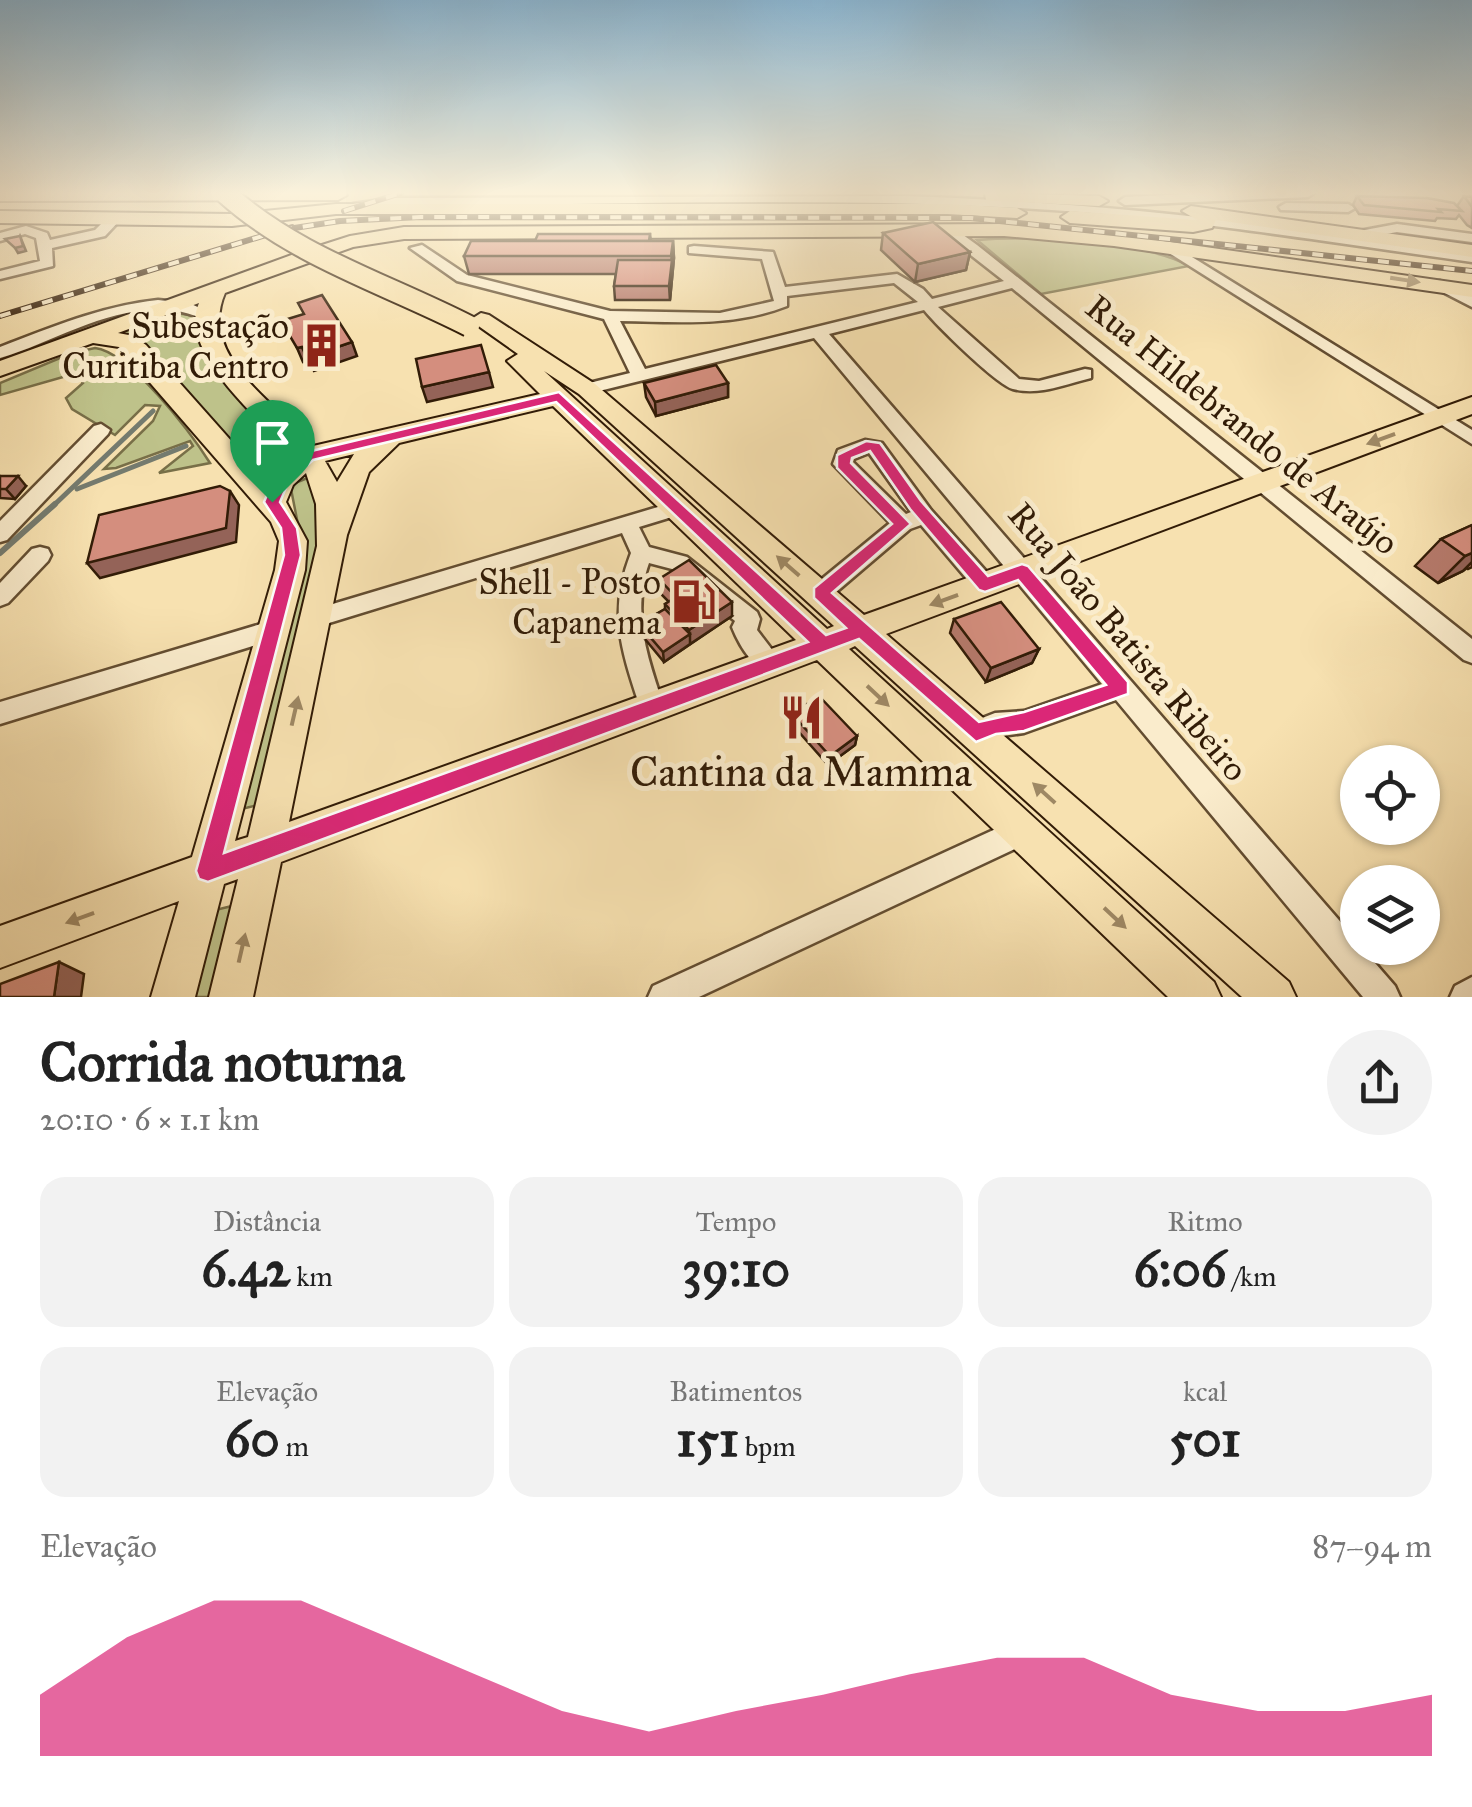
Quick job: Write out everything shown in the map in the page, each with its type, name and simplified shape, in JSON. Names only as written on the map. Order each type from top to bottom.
[{"type":"main road","points":[[289,240],[475,323],[563,389],[711,540],[762,609],[823,644],[1199,997]]},
{"type":"main road","points":[[308,240],[475,323],[563,389],[820,593],[1274,997]]},
{"type":"main road","points":[[0,369],[216,287],[330,248],[372,240]]},
{"type":"main road","points":[[1111,240],[1171,248],[1220,264],[1472,291]]},
{"type":"main road","points":[[1403,240],[1472,255]]},
{"type":"main road","points":[[216,287],[208,299],[207,315],[213,350],[222,366],[308,456],[331,503],[332,546]]},
{"type":"main road","points":[[87,336],[132,344],[272,502],[293,541],[290,570],[173,997]]},
{"type":"main road","points":[[272,502],[281,480],[308,456],[503,408],[563,389]]},
{"type":"main road","points":[[0,947],[1472,406]]},
{"type":"main road","points":[[231,997],[332,546],[355,468],[368,452],[395,436]]},
{"type":"street","points":[[0,275],[48,263],[36,240]]},
{"type":"street","name":"Rua Hildebrando de Araújo","points":[[975,240],[1016,283],[1472,654]]},
{"type":"street","points":[[1368,240],[1472,255]]},
{"type":"street","points":[[417,248],[462,278],[610,316],[764,312],[782,303],[768,255],[694,250]]},
{"type":"street","points":[[1220,264],[1472,438]]},
{"type":"street","points":[[780,292],[897,278],[918,292],[926,305],[1014,384],[1039,386],[1085,374]]},
{"type":"street","points":[[563,389],[640,376],[1016,283]]},
{"type":"street","points":[[1440,286],[1472,302]]},
{"type":"street","points":[[0,353],[110,313],[172,304],[207,315]]},
{"type":"street","points":[[610,316],[640,376]]},
{"type":"street","name":"Rua João Batista Ribeiro","points":[[818,332],[1384,997]]},
{"type":"street","points":[[0,534],[101,430]]},
{"type":"street","points":[[902,524],[843,464],[844,455],[875,446],[924,515],[985,585]]},
{"type":"street","points":[[316,618],[678,508]]},
{"type":"street","points":[[820,593],[902,524],[924,515]]},
{"type":"street","points":[[627,524],[642,553],[627,598],[628,634],[652,707]]},
{"type":"street","points":[[674,560],[711,540]]},
{"type":"street","points":[[642,553],[674,560],[762,609],[744,626],[746,635],[771,664]]},
{"type":"street","points":[[0,598],[40,554]]},
{"type":"street","points":[[0,713],[274,630]]},
{"type":"street","points":[[976,732],[1024,722],[1121,688]]},
{"type":"street","points":[[664,997],[1022,830]]},
{"type":"green space","points":[[977,240],[1055,240],[1116,246],[1189,266],[1041,294]]},
{"type":"green space","points":[[169,312],[196,316],[210,366],[296,458],[269,484],[125,334],[115,332]]},
{"type":"green space","points":[[95,348],[125,363],[142,378],[210,463],[159,473],[193,446],[190,441],[104,469],[153,421],[160,406],[145,405],[115,435],[72,409],[66,398],[83,383],[77,373],[0,395],[0,383],[72,353]]},
{"type":"green space","points":[[310,477],[324,516],[271,802],[237,810],[303,550],[291,489]]},
{"type":"green space","points":[[232,906],[210,997],[189,997],[211,911]]},
{"type":"building","points":[[6,240],[21,240],[23,246],[15,248]]},
{"type":"building","points":[[536,240],[649,240],[649,241]]},
{"type":"building","points":[[890,240],[955,240],[970,252],[918,264]]},
{"type":"building","points":[[471,241],[673,241],[671,256],[464,256]]},
{"type":"building","points":[[618,260],[672,260],[669,286],[614,286]]},
{"type":"building","name":"Subestação Curitiba Centro","points":[[322,295],[352,342],[308,357],[302,347],[297,348],[281,321],[304,314],[298,303]]},
{"type":"building","points":[[481,345],[489,372],[422,387],[416,359]]},
{"type":"building","points":[[716,365],[728,383],[655,402],[644,383]]},
{"type":"building","points":[[0,476],[18,476],[6,489],[0,489]]},
{"type":"building","points":[[220,486],[230,491],[226,528],[87,563],[99,515]]},
{"type":"building","points":[[1472,525],[1472,553],[1465,556],[1441,539]]},
{"type":"building","name":"Shell - Posto Capanema","points":[[689,560],[732,602],[689,630],[665,604],[676,597],[659,579]]},
{"type":"building","points":[[1001,602],[1039,649],[991,668],[954,619]]},
{"type":"building","points":[[665,609],[690,634],[663,652],[639,624]]},
{"type":"building","points":[[819,696],[857,736],[830,756],[792,714]]},
{"type":"building","points":[[59,962],[54,997],[0,997],[0,984]]},
{"type":"waterway","points":[[52,507],[153,411]]},
{"type":"waterway","points":[[77,489],[186,446]]},
{"type":"waterway","points":[[0,553],[55,504]]},
{"type":"railway","points":[[0,316],[251,240]]},
{"type":"railway","points":[[1174,240],[1472,271]]},
{"type":"place","name":"Subestação Curitiba Centro","points":[[322,346]]},
{"type":"place","name":"Shell - Posto Capanema","points":[[694,602]]},
{"type":"place","name":"Cantina da Mamma","points":[[801,718]]},
{"type":"route","points":[[272,502],[281,480],[308,456],[559,397],[823,644],[862,630],[976,732],[1024,722],[1121,688],[1022,571],[985,585],[916,505],[875,446],[870,445],[844,455],[843,464],[902,524],[820,593],[862,630],[208,871],[293,555],[289,528],[272,502]]}]
